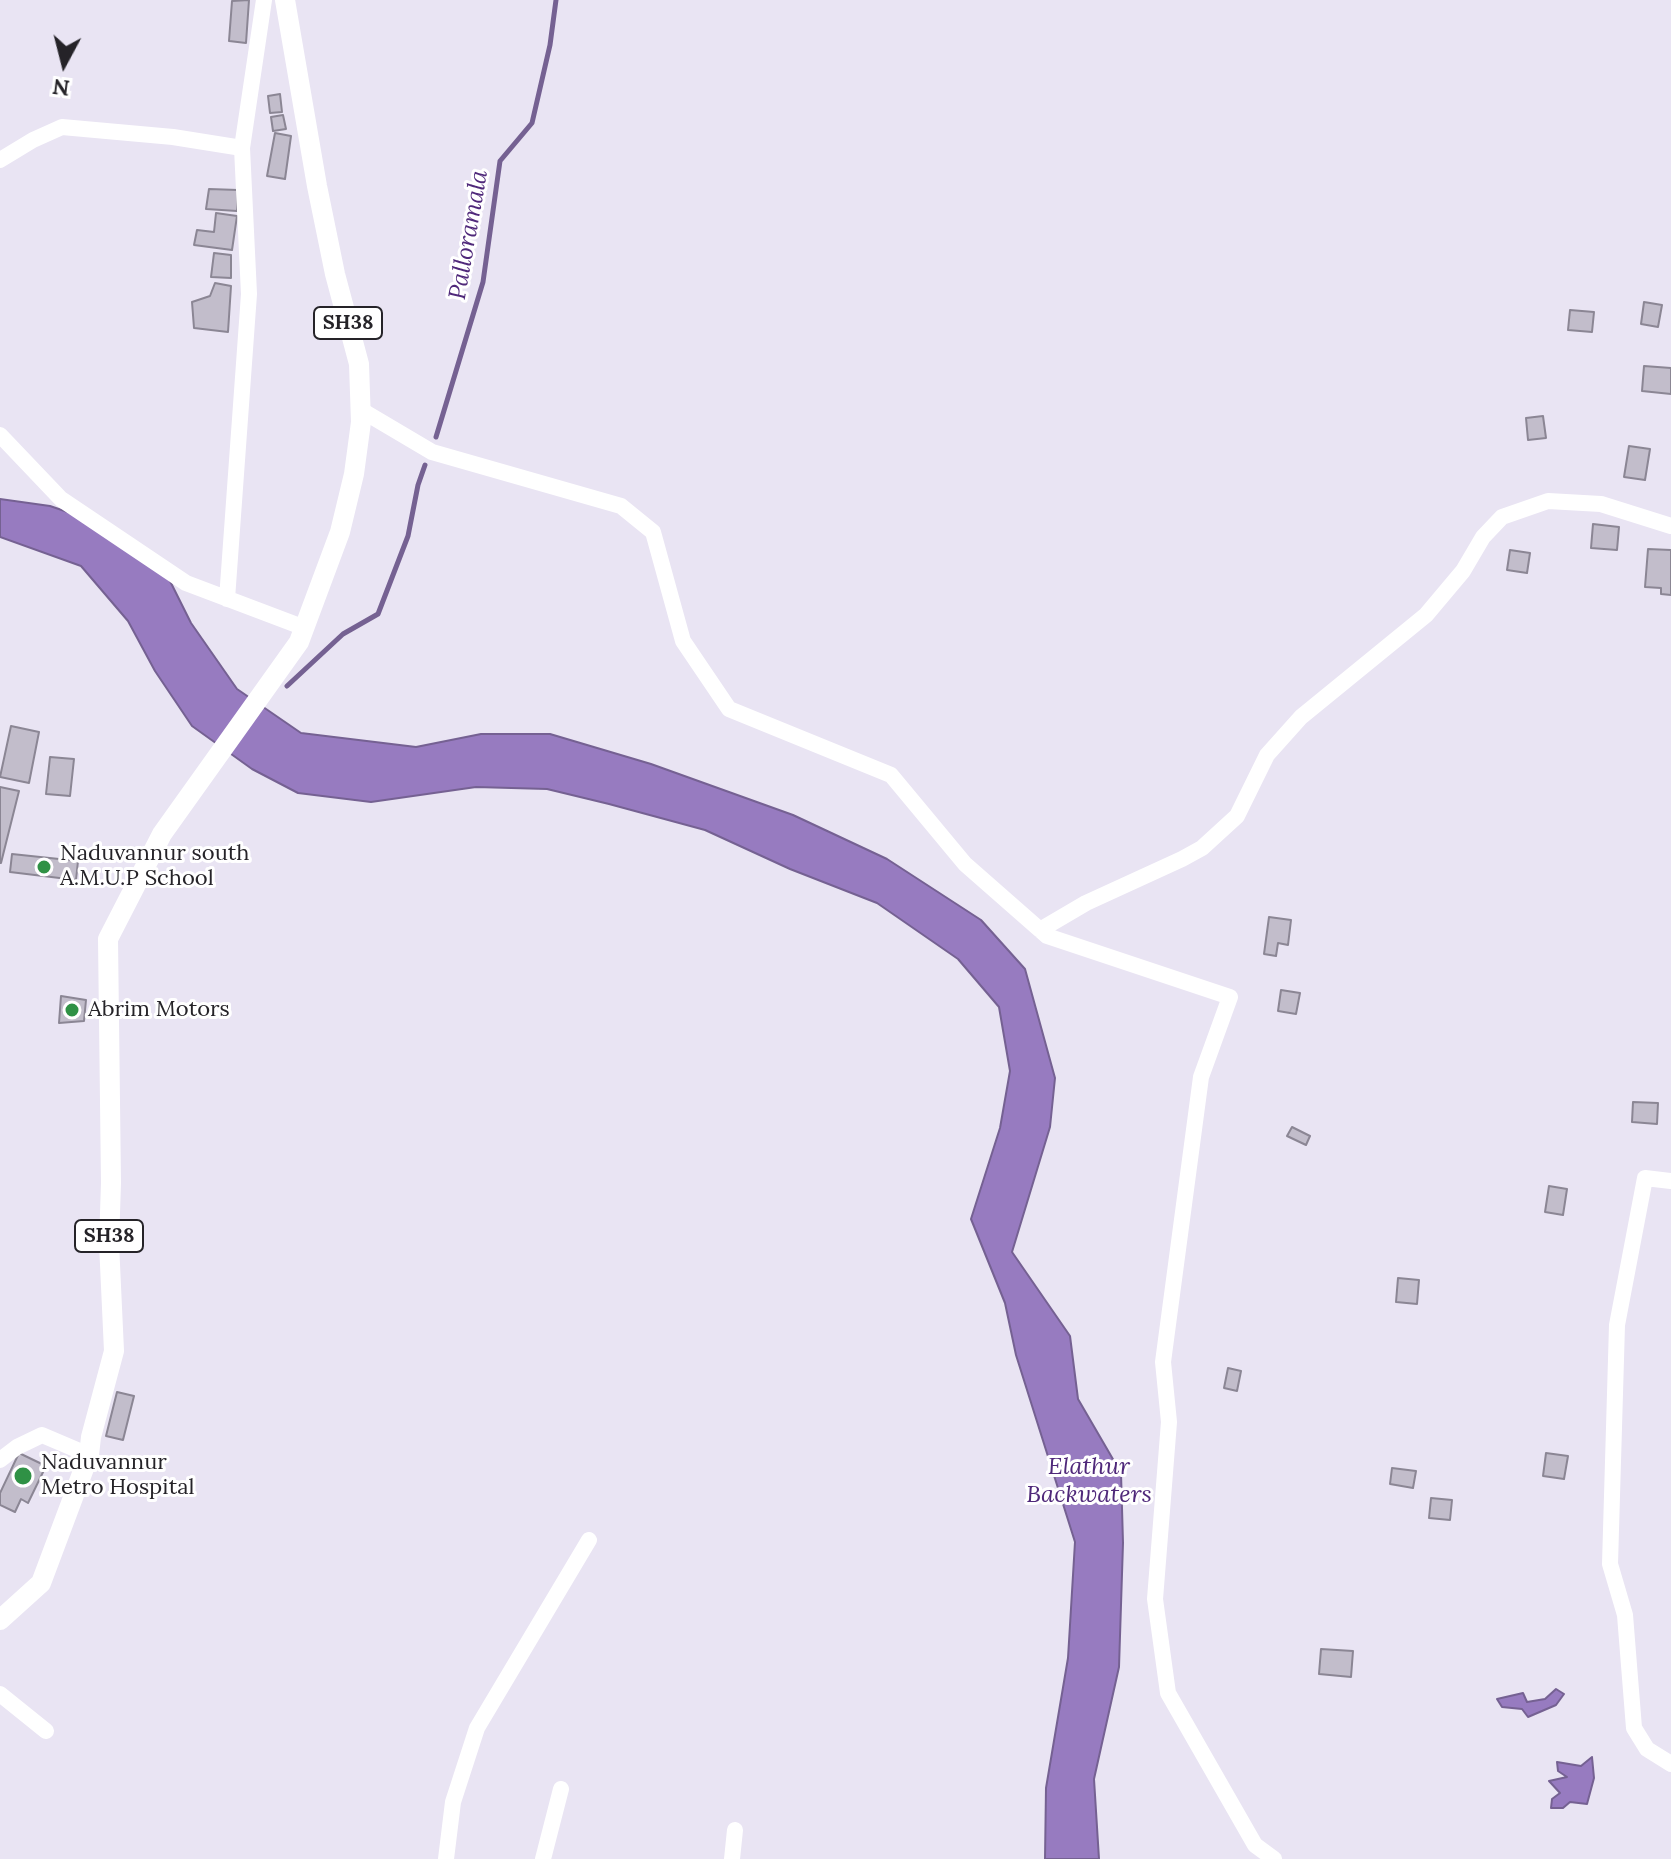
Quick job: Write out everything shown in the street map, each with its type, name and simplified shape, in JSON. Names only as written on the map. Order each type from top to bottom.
[{"type":"main road","name":"SH38","points":[[0,1620],[41,1583],[89,1455],[114,1351],[109,1243],[108,939],[162,834],[302,635],[340,532],[354,474],[361,410],[359,364],[335,274],[317,186],[285,0]]},
{"type":"street","points":[[227,599],[249,294],[242,148],[264,0]]},
{"type":"street","points":[[0,160],[62,127],[173,137],[242,148]]},
{"type":"street","points":[[361,410],[432,452],[621,506],[653,532],[683,641],[729,709],[891,775],[965,864],[1047,936],[1230,997],[1201,1077],[1163,1362],[1169,1422],[1155,1599],[1168,1693],[1255,1845],[1274,1859]]},
{"type":"street","points":[[0,435],[61,499],[186,583],[302,635]]},
{"type":"street","points":[[1040,930],[1099,896],[1202,848],[1237,816],[1267,755],[1301,717],[1426,615],[1463,571],[1483,537],[1502,517],[1548,501],[1601,504],[1671,526]]},
{"type":"street","points":[[1671,1181],[1645,1178],[1617,1325],[1610,1564],[1625,1615],[1634,1728],[1647,1749],[1671,1764]]},
{"type":"street","points":[[0,1460],[17,1447],[42,1435],[89,1455]]},
{"type":"street","points":[[446,1859],[453,1802],[477,1728],[589,1540]]},
{"type":"street","points":[[0,1694],[46,1731]]},
{"type":"street","points":[[543,1859],[561,1789]]},
{"type":"street","points":[[732,1859],[735,1830]]},
{"type":"water","name":"Elathur Backwaters","points":[[0,499],[50,506],[97,522],[165,571],[191,623],[237,689],[301,733],[416,747],[481,734],[550,734],[651,764],[793,815],[887,859],[981,920],[1025,969],[1055,1078],[1050,1127],[1012,1252],[1070,1336],[1078,1399],[1121,1473],[1123,1543],[1119,1667],[1094,1779],[1099,1859],[1045,1859],[1046,1788],[1068,1658],[1075,1542],[1016,1355],[1005,1303],[971,1219],[1000,1128],[1010,1071],[999,1007],[958,959],[877,903],[790,869],[705,830],[547,789],[476,787],[371,802],[298,793],[252,769],[192,726],[155,671],[128,621],[81,566],[0,537]]},
{"type":"water","points":[[1556,1689],[1564,1694],[1556,1705],[1528,1717],[1522,1709],[1502,1707],[1497,1699],[1523,1693],[1527,1702],[1545,1699]]},
{"type":"water","points":[[1592,1757],[1594,1778],[1587,1804],[1570,1802],[1563,1808],[1551,1808],[1552,1799],[1560,1793],[1549,1781],[1567,1777],[1558,1771],[1557,1762],[1581,1766]]},
{"type":"building","points":[[249,0],[246,43],[229,41],[232,1]]},
{"type":"building","points":[[280,94],[282,112],[270,113],[268,96]]},
{"type":"building","points":[[283,115],[286,129],[273,131],[271,117]]},
{"type":"building","points":[[275,133],[291,136],[285,179],[267,176]]},
{"type":"building","points":[[209,189],[238,190],[237,211],[206,209]]},
{"type":"building","points":[[216,213],[237,216],[232,250],[194,245],[197,230],[214,232]]},
{"type":"building","points":[[214,253],[231,255],[231,278],[211,277]]},
{"type":"building","points":[[215,283],[231,286],[228,332],[194,328],[192,302],[210,296]]},
{"type":"building","points":[[1644,302],[1662,305],[1658,327],[1641,324]]},
{"type":"building","points":[[1570,310],[1594,312],[1592,332],[1568,330]]},
{"type":"building","points":[[1644,366],[1671,368],[1671,394],[1642,391]]},
{"type":"building","points":[[1543,416],[1546,438],[1528,440],[1526,418]]},
{"type":"building","points":[[1629,446],[1650,449],[1645,480],[1624,477]]},
{"type":"building","points":[[1593,524],[1619,527],[1617,550],[1591,548]]},
{"type":"building","points":[[1648,549],[1671,550],[1671,595],[1661,594],[1661,588],[1645,587]]},
{"type":"building","points":[[1510,550],[1530,553],[1527,573],[1507,570]]},
{"type":"building","points":[[11,726],[39,732],[29,783],[0,777]]},
{"type":"building","points":[[50,757],[74,759],[70,796],[46,794]]},
{"type":"building","points":[[0,787],[19,791],[1,863],[0,863]]},
{"type":"building","name":"Naduvannur south A.M.U.P School","points":[[12,854],[78,861],[76,880],[10,872]]},
{"type":"building","points":[[1269,917],[1291,920],[1288,945],[1278,943],[1276,956],[1264,954]]},
{"type":"building","points":[[1281,990],[1300,993],[1296,1014],[1278,1011]]},
{"type":"building","name":"Abrim Motors","points":[[61,996],[86,1000],[84,1021],[59,1023]]},
{"type":"building","points":[[1633,1102],[1658,1103],[1657,1124],[1632,1122]]},
{"type":"building","points":[[1292,1127],[1310,1136],[1306,1145],[1287,1136]]},
{"type":"building","points":[[1549,1186],[1567,1189],[1563,1215],[1545,1212]]},
{"type":"building","points":[[1398,1278],[1419,1280],[1417,1304],[1396,1302]]},
{"type":"building","points":[[1228,1368],[1241,1371],[1237,1391],[1224,1388]]},
{"type":"building","points":[[117,1392],[134,1396],[123,1440],[106,1436]]},
{"type":"building","points":[[19,1453],[46,1466],[28,1503],[21,1499],[15,1512],[0,1505],[0,1493]]},
{"type":"building","points":[[1546,1453],[1568,1456],[1564,1479],[1543,1476]]},
{"type":"building","points":[[1392,1468],[1416,1471],[1413,1488],[1390,1484]]},
{"type":"building","points":[[1431,1498],[1452,1500],[1450,1520],[1429,1518]]},
{"type":"building","points":[[1321,1649],[1353,1651],[1351,1677],[1319,1674]]},
{"type":"waterway","name":"Palloramala","points":[[436,437],[483,282],[500,161],[532,123],[550,45],[556,0]]},
{"type":"waterway","points":[[287,686],[343,634],[378,614],[408,536],[425,465]]},
{"type":"place","name":"Naduvannur south A.M.U.P School","points":[[44,867]]},
{"type":"place","name":"Abrim Motors","points":[[72,1010]]},
{"type":"place","name":"Naduvannur Metro Hospital","points":[[23,1476]]}]
